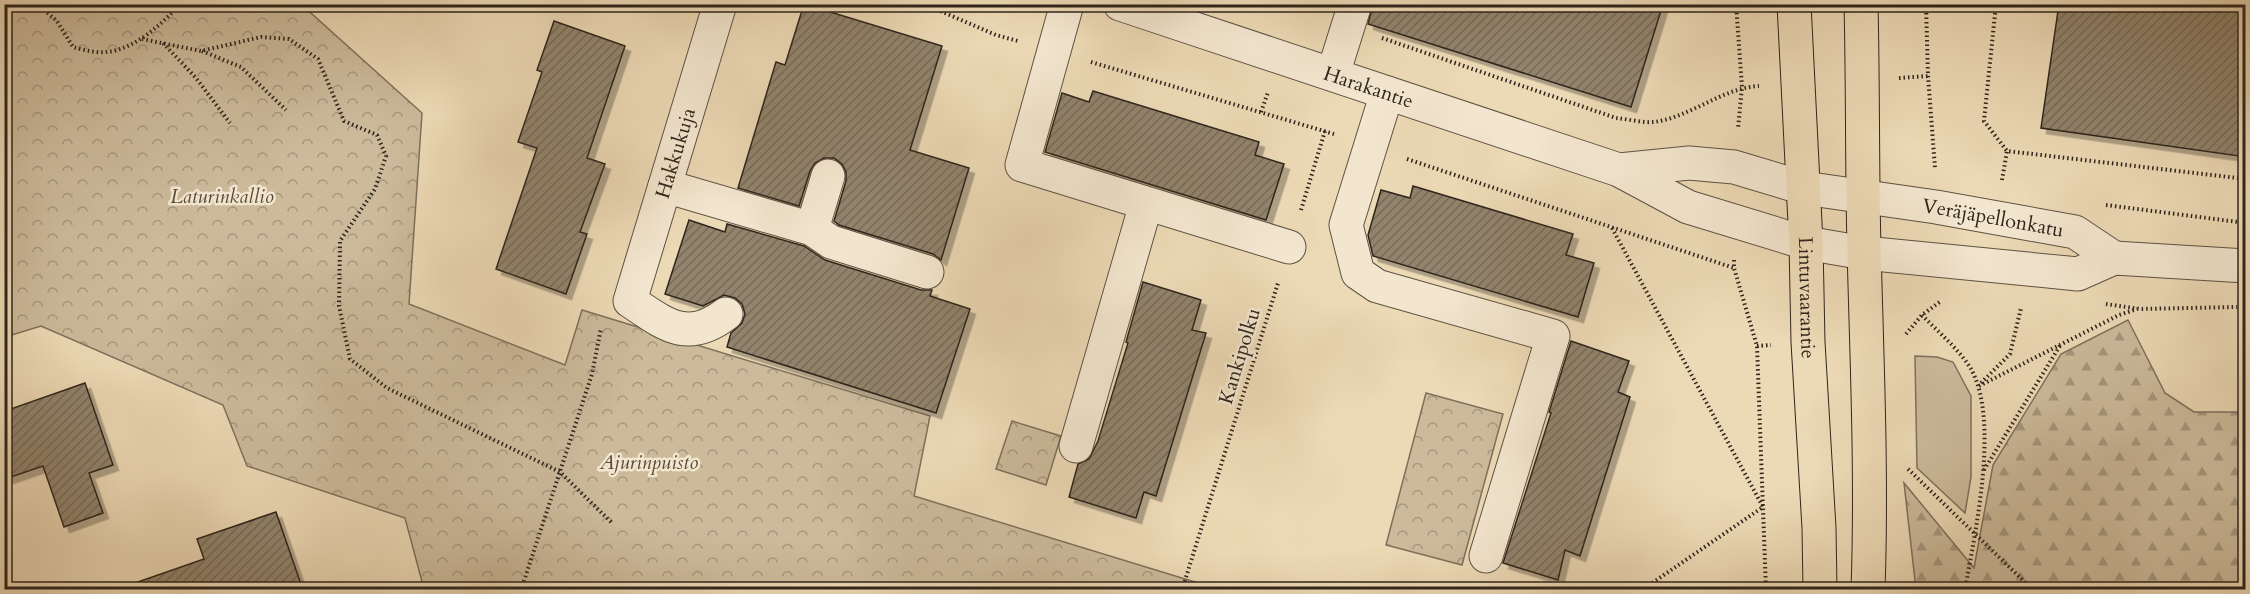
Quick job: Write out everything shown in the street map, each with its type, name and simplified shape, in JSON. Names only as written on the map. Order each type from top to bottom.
[{"type":"main road","name":"Lintuvaarantie","points":[[1794,4],[1804,188],[1808,342],[1819,528],[1820,590]]},
{"type":"main road","points":[[1861,4],[1864,253],[1871,509],[1868,590]]},
{"type":"street","name":"Hakkukuja","points":[[630,301],[720,4]]},
{"type":"street","points":[[1067,4],[1022,165],[1289,247]]},
{"type":"street","name":"Harakantie","points":[[1120,4],[1619,170],[1688,207],[1806,243],[1864,253]]},
{"type":"street","points":[[1333,74],[1352,15]]},
{"type":"street","points":[[1387,93],[1346,225],[1358,273],[1377,286],[1553,336],[1486,556]]},
{"type":"street","name":"Harakantie","points":[[1619,170],[1689,163],[1734,167],[1804,188],[1863,196]]},
{"type":"street","points":[[812,229],[828,176]]},
{"type":"street","points":[[665,186],[812,229],[831,242],[927,272]]},
{"type":"street","name":"Veräjäpellonkatu","points":[[1863,196],[2075,232],[2114,258]]},
{"type":"street","points":[[1076,446],[1146,204]]},
{"type":"street","points":[[1864,253],[2078,274],[2114,258],[2246,266]]},
{"type":"street","points":[[630,301],[667,325],[692,330],[711,326],[726,314]]},
{"type":"path","points":[[37,4],[57,21],[73,48],[98,52],[118,50],[142,39],[180,4]]},
{"type":"path","points":[[924,4],[996,35],[1325,131],[1734,268]]},
{"type":"path","points":[[1734,167],[1742,87],[1736,4]]},
{"type":"path","points":[[1926,4],[1928,76],[1935,172]]},
{"type":"path","points":[[1996,4],[1984,121],[2007,151],[2246,179]]},
{"type":"path","points":[[1352,15],[1616,118],[1653,122],[1698,109],[1742,87]]},
{"type":"path","points":[[201,51],[261,37],[289,39],[318,59],[344,121],[376,135],[386,156],[375,189],[340,241],[339,306],[350,359],[354,364],[387,388],[560,472],[612,523]]},
{"type":"path","points":[[142,39],[201,51],[241,67],[286,110]]},
{"type":"path","points":[[163,43],[196,78],[230,123]]},
{"type":"path","name":"Kankipolku","points":[[1182,590],[1325,131]]},
{"type":"path","points":[[2001,185],[2007,151]]},
{"type":"path","points":[[1735,221],[1734,268],[1757,346],[1766,590]]},
{"type":"path","points":[[1611,227],[1763,507]]},
{"type":"path","points":[[521,590],[592,374],[604,314],[630,301]]},
{"type":"path","points":[[1979,386],[2010,354],[2022,302]]},
{"type":"path","points":[[1979,386],[2119,315],[2140,309]]},
{"type":"path","points":[[1922,315],[1970,368],[1979,386],[1984,411],[1983,471],[1965,590]]},
{"type":"path","points":[[1983,471],[2061,344]]},
{"type":"path","points":[[1905,467],[2033,590]]},
{"type":"path","points":[[1642,590],[1763,507]]},
{"type":"green space","points":[[5,5],[302,5],[422,113],[409,304],[565,365],[582,310],[930,416],[914,496],[1208,586],[1230,589],[424,589],[405,518],[247,466],[223,405],[41,326],[5,337]]},
{"type":"green space","points":[[2128,320],[2165,393],[2194,412],[2245,412],[2245,580],[2227,590],[1916,589],[1904,483],[1974,568],[1993,465],[2061,354]]},
{"type":"green space","points":[[1915,356],[1937,357],[1953,362],[1971,396],[1971,477],[1965,513],[1917,468]]},
{"type":"green space","points":[[1426,393],[1503,414],[1462,565],[1386,545]]},
{"type":"green space","points":[[1012,421],[1061,436],[1046,485],[996,469]]},
{"type":"building","points":[[804,4],[942,46],[910,150],[969,168],[941,260],[933,254],[839,225],[834,221],[846,181],[846,172],[842,164],[834,158],[824,158],[815,163],[810,171],[799,206],[738,188],[776,62],[785,65]]},
{"type":"building","points":[[1373,4],[1663,4],[1631,107],[1368,24]]},
{"type":"building","points":[[2059,4],[2246,4],[2246,157],[2041,128]]},
{"type":"building","points":[[554,21],[625,46],[587,158],[605,164],[580,232],[587,234],[566,294],[496,269],[537,148],[518,142],[542,72],[537,70]]},
{"type":"building","points":[[1093,91],[1259,142],[1255,155],[1284,164],[1266,220],[1045,152],[1062,93],[1089,102]]},
{"type":"building","points":[[1413,186],[1573,234],[1566,255],[1594,263],[1578,317],[1373,256],[1368,235],[1381,190],[1410,198]]},
{"type":"building","points":[[689,220],[725,232],[727,224],[804,246],[825,260],[921,290],[932,290],[930,296],[970,309],[936,413],[727,347],[731,333],[742,323],[745,314],[742,304],[735,298],[724,295],[703,306],[665,294]]},
{"type":"building","points":[[1143,282],[1201,300],[1192,330],[1206,333],[1156,496],[1144,492],[1136,518],[1069,497],[1078,464],[1089,459],[1098,441],[1128,343],[1126,342]]},
{"type":"building","points":[[1571,341],[1629,361],[1618,392],[1630,397],[1580,556],[1565,550],[1558,580],[1503,563],[1551,413],[1549,412]]},
{"type":"building","points":[[85,383],[113,465],[89,473],[103,513],[64,527],[43,466],[5,479],[5,411]]},
{"type":"building","points":[[276,512],[303,590],[132,590],[132,584],[204,559],[197,539]]},
{"type":"park label","name":"Laturinkallio","points":[[222,196]]},
{"type":"park label","name":"Ajurinpuisto","points":[[649,462]]}]
